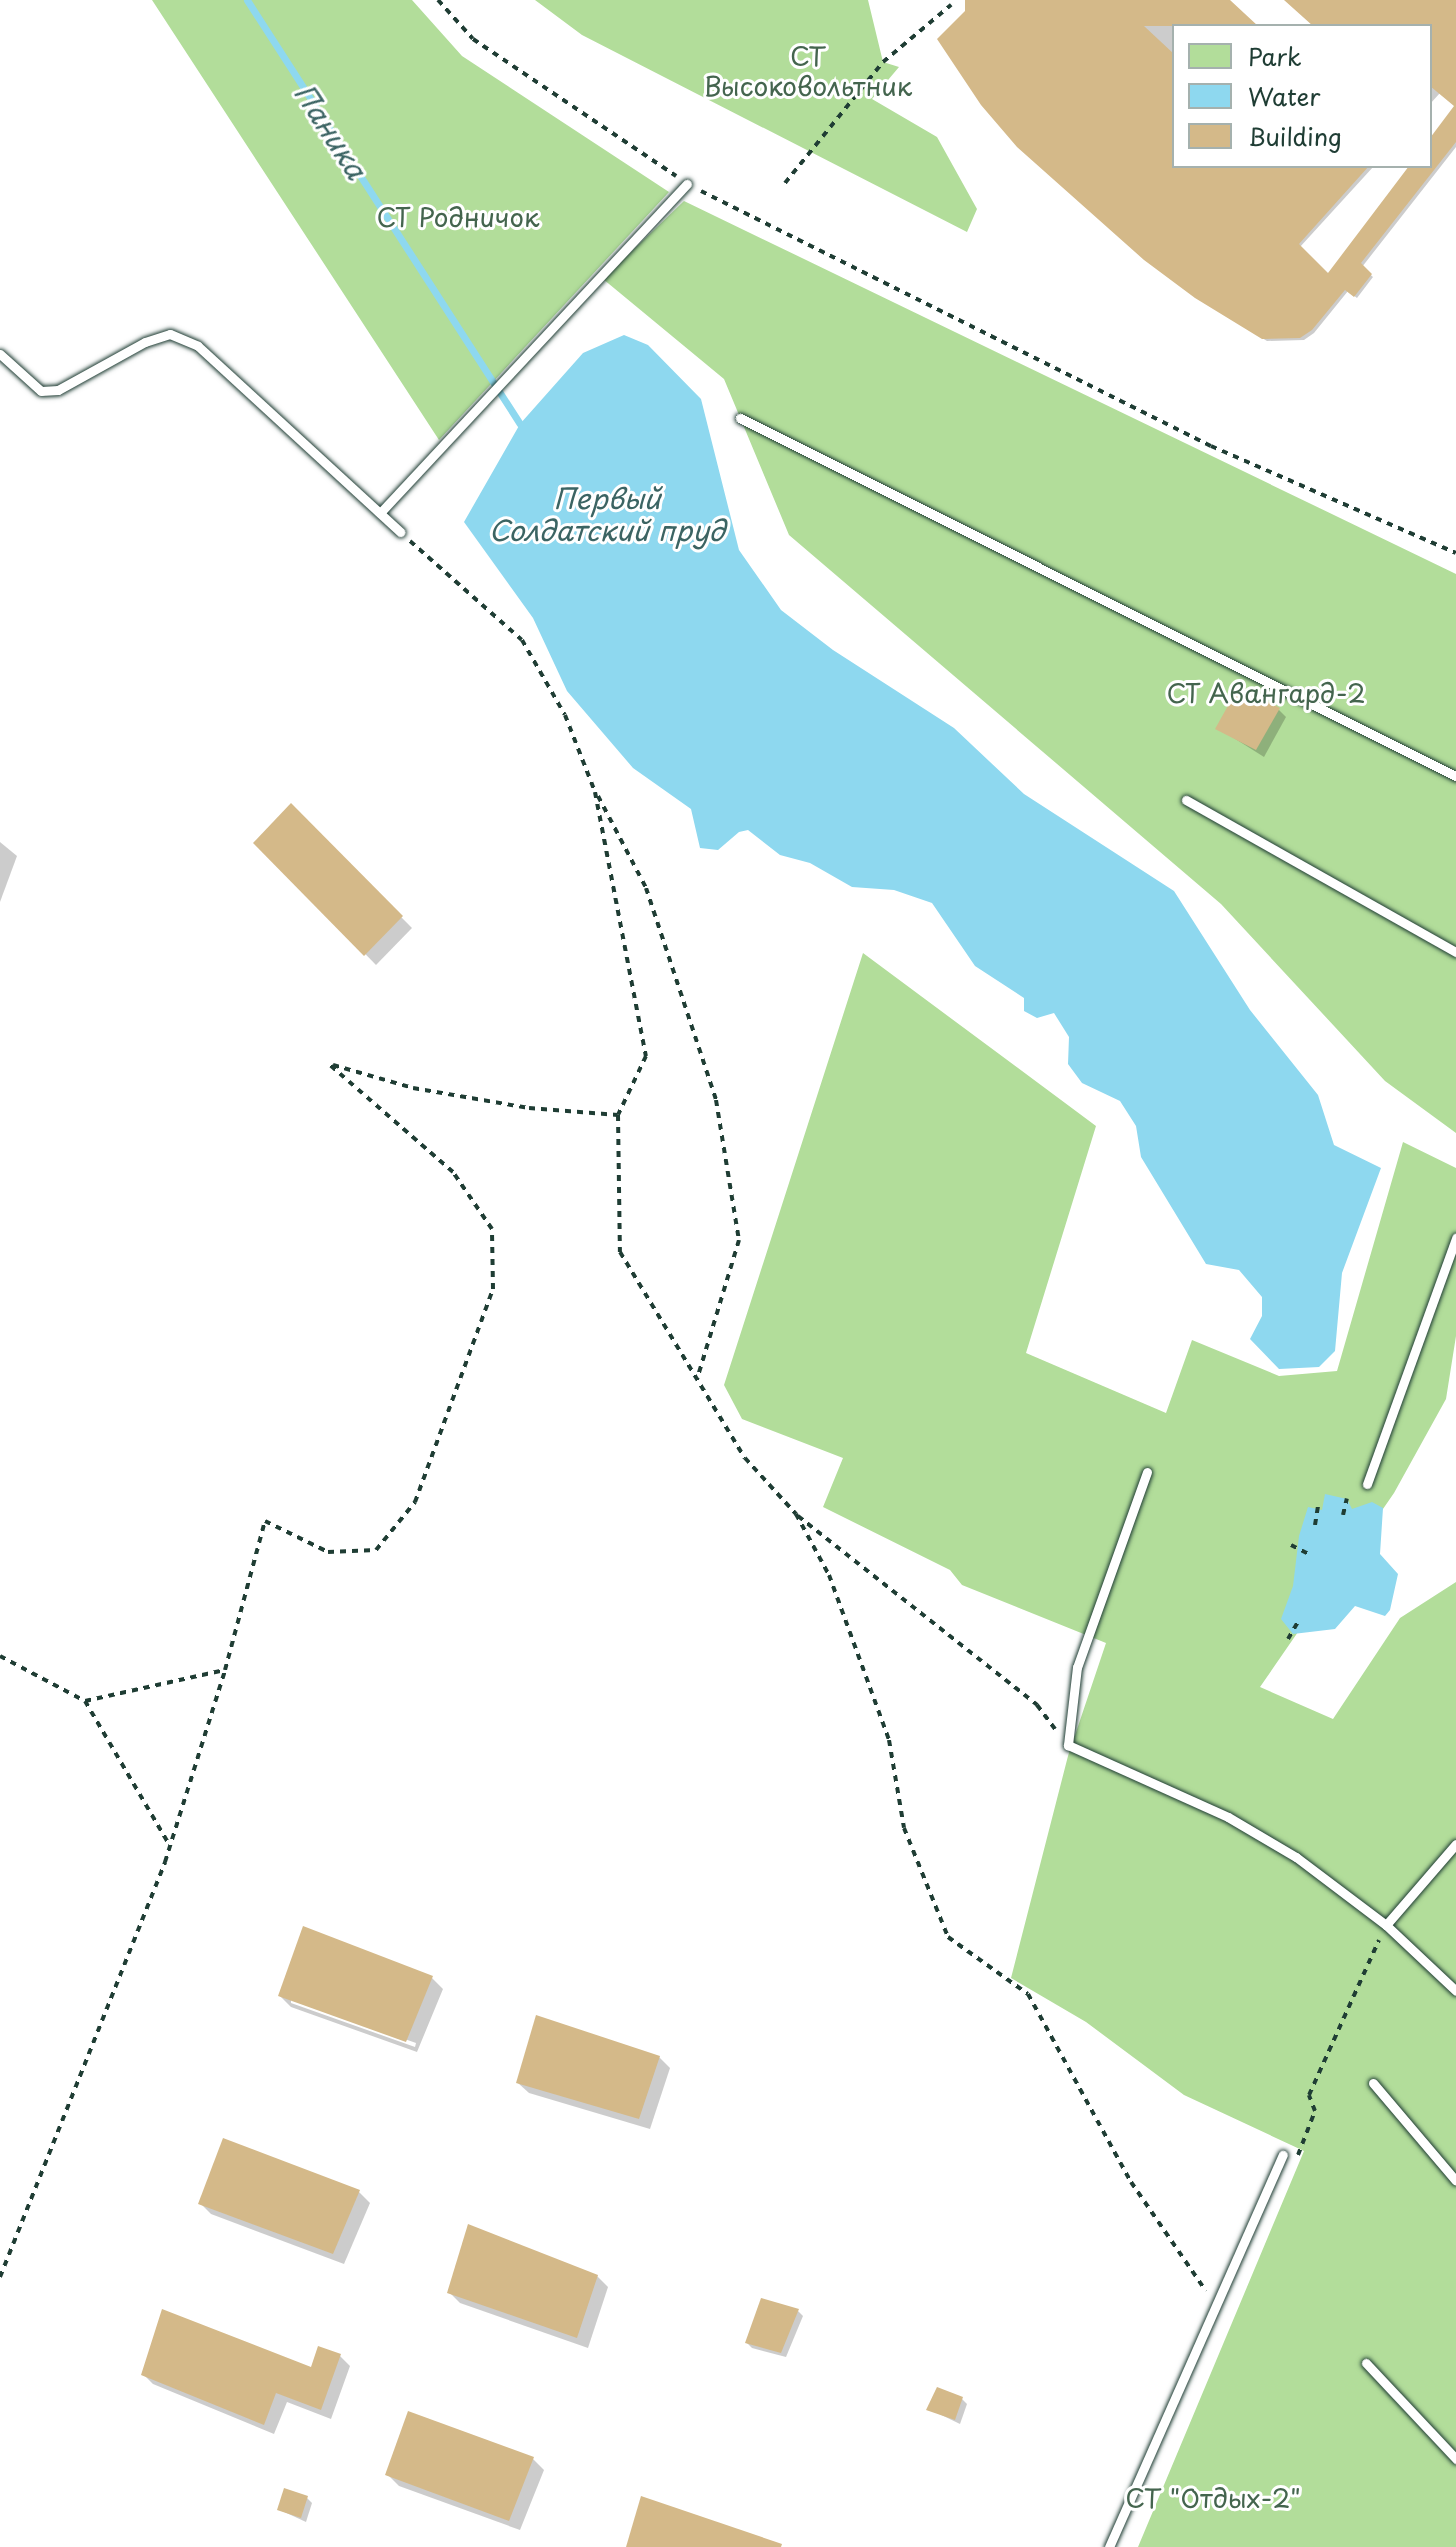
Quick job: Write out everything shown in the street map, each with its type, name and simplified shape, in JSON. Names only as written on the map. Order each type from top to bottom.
[{"type":"lane","points":[[380,513],[687,184]]},
{"type":"lane","points":[[0,354],[41,391],[58,390],[145,342],[170,334],[198,346],[400,532]]},
{"type":"lane","points":[[740,418],[1456,776]]},
{"type":"lane","points":[[1186,800],[1456,952]]},
{"type":"lane","points":[[1367,1484],[1456,1238]]},
{"type":"lane","points":[[1147,1472],[1077,1667],[1068,1745],[1228,1817],[1296,1857],[1386,1925],[1456,1991]]},
{"type":"lane","points":[[1386,1925],[1456,1844]]},
{"type":"lane","points":[[1373,2083],[1456,2181]]},
{"type":"lane","points":[[1109,2547],[1283,2155]]},
{"type":"lane","points":[[1366,2363],[1456,2459]]},
{"type":"path","points":[[438,0],[473,39],[687,184],[1211,446],[1456,553]]},
{"type":"path","points":[[785,183],[883,62],[951,5]]},
{"type":"path","points":[[400,532],[522,640],[565,715],[595,792],[646,888],[716,1100],[739,1240],[697,1379]]},
{"type":"path","points":[[595,792],[646,1056],[618,1115],[620,1252],[745,1458],[796,1514],[1037,1705],[1068,1745]]},
{"type":"path","points":[[0,2277],[170,1845],[225,1670],[265,1521],[328,1552],[376,1550],[415,1502],[493,1289],[492,1229],[453,1172],[330,1065],[413,1088],[529,1108],[618,1115]]},
{"type":"path","points":[[1343,1515],[1347,1498]]},
{"type":"path","points":[[1315,1525],[1318,1506]]},
{"type":"path","points":[[796,1514],[829,1575],[889,1740],[904,1828],[948,1937],[1028,1994],[1131,2182],[1216,2306]]},
{"type":"path","points":[[1291,1545],[1311,1555]]},
{"type":"path","points":[[1288,1639],[1298,1622]]},
{"type":"path","points":[[0,1656],[85,1701],[170,1845]]},
{"type":"path","points":[[85,1701],[225,1670]]},
{"type":"path","points":[[1283,2155],[1299,2155],[1315,2111],[1309,2095],[1386,1925]]},
{"type":"green space","name":"СТ Родничок","points":[[152,0],[412,0],[462,56],[669,192],[439,440]]},
{"type":"green space","name":"СТ Высоковольтник","points":[[535,0],[868,0],[883,62],[899,67],[872,99],[937,137],[977,209],[967,232],[582,35]]},
{"type":"green space","name":"СТ Авангард-2","points":[[684,201],[1456,574],[1456,1133],[1385,1081],[1221,904],[789,535],[724,379],[603,279]]},
{"type":"green space","name":"СТ \"Отдых-2\"","points":[[863,953],[1096,1126],[1026,1353],[1166,1413],[1192,1340],[1279,1376],[1337,1371],[1403,1142],[1456,1168],[1456,1336],[1446,1399],[1394,1493],[1260,1687],[1333,1719],[1400,1618],[1456,1582],[1456,2547],[1138,2547],[1304,2151],[1184,2095],[1086,2022],[1011,1978],[1068,1756],[1106,1643],[962,1585],[950,1570],[823,1507],[843,1458],[742,1419],[724,1385]]},
{"type":"water","name":"Первый Солдатский пруд","points":[[624,335],[648,345],[701,399],[739,550],[781,610],[833,650],[954,728],[1024,794],[1174,891],[1250,1010],[1318,1095],[1334,1145],[1381,1168],[1342,1273],[1335,1351],[1319,1367],[1279,1369],[1250,1339],[1262,1316],[1262,1297],[1239,1270],[1206,1264],[1141,1157],[1136,1126],[1120,1101],[1082,1083],[1068,1064],[1069,1037],[1054,1013],[1037,1018],[1024,1011],[1024,998],[975,966],[932,903],[894,890],[852,887],[810,863],[780,855],[748,830],[739,832],[718,850],[700,848],[691,809],[633,768],[567,691],[533,618],[464,522],[520,424],[583,353]]},
{"type":"water","points":[[1325,1494],[1347,1499],[1352,1509],[1372,1502],[1383,1508],[1380,1554],[1398,1574],[1390,1610],[1385,1616],[1355,1606],[1335,1629],[1293,1634],[1281,1619],[1293,1586],[1299,1536],[1308,1507],[1322,1510]]},
{"type":"building","points":[[965,0],[1230,0],[1256,24],[1144,26],[1172,52],[1172,168],[1367,168],[1299,244],[1328,273],[1407,168],[1432,168],[1432,135],[1454,106],[1432,88],[1432,24],[1311,24],[1284,0],[1456,0],[1456,142],[1361,263],[1372,274],[1354,297],[1345,290],[1312,330],[1300,338],[1262,339],[1195,298],[1144,260],[1017,147],[981,105],[937,39],[965,11]]},
{"type":"building","points":[[1239,686],[1280,708],[1256,750],[1215,729]]},
{"type":"building","points":[[291,803],[403,916],[364,956],[253,843]]},
{"type":"building","points":[[303,1926],[433,1976],[406,2042],[278,1996]]},
{"type":"building","points":[[536,2015],[660,2056],[639,2119],[516,2083]]},
{"type":"building","points":[[223,2138],[360,2190],[333,2254],[198,2204]]},
{"type":"building","points":[[468,2224],[598,2275],[577,2338],[447,2293]]},
{"type":"building","points":[[761,2298],[799,2309],[781,2353],[745,2343]]},
{"type":"building","points":[[162,2309],[311,2367],[318,2346],[341,2354],[321,2410],[276,2393],[264,2425],[141,2375]]},
{"type":"building","points":[[937,2387],[963,2397],[955,2420],[926,2410]]},
{"type":"building","points":[[408,2411],[534,2457],[509,2521],[385,2475]]},
{"type":"building","points":[[284,2488],[308,2496],[301,2518],[277,2510]]},
{"type":"building","points":[[641,2496],[782,2544],[781,2547],[626,2547]]},
{"type":"waterway","name":"Паника","points":[[247,0],[520,424]]}]
